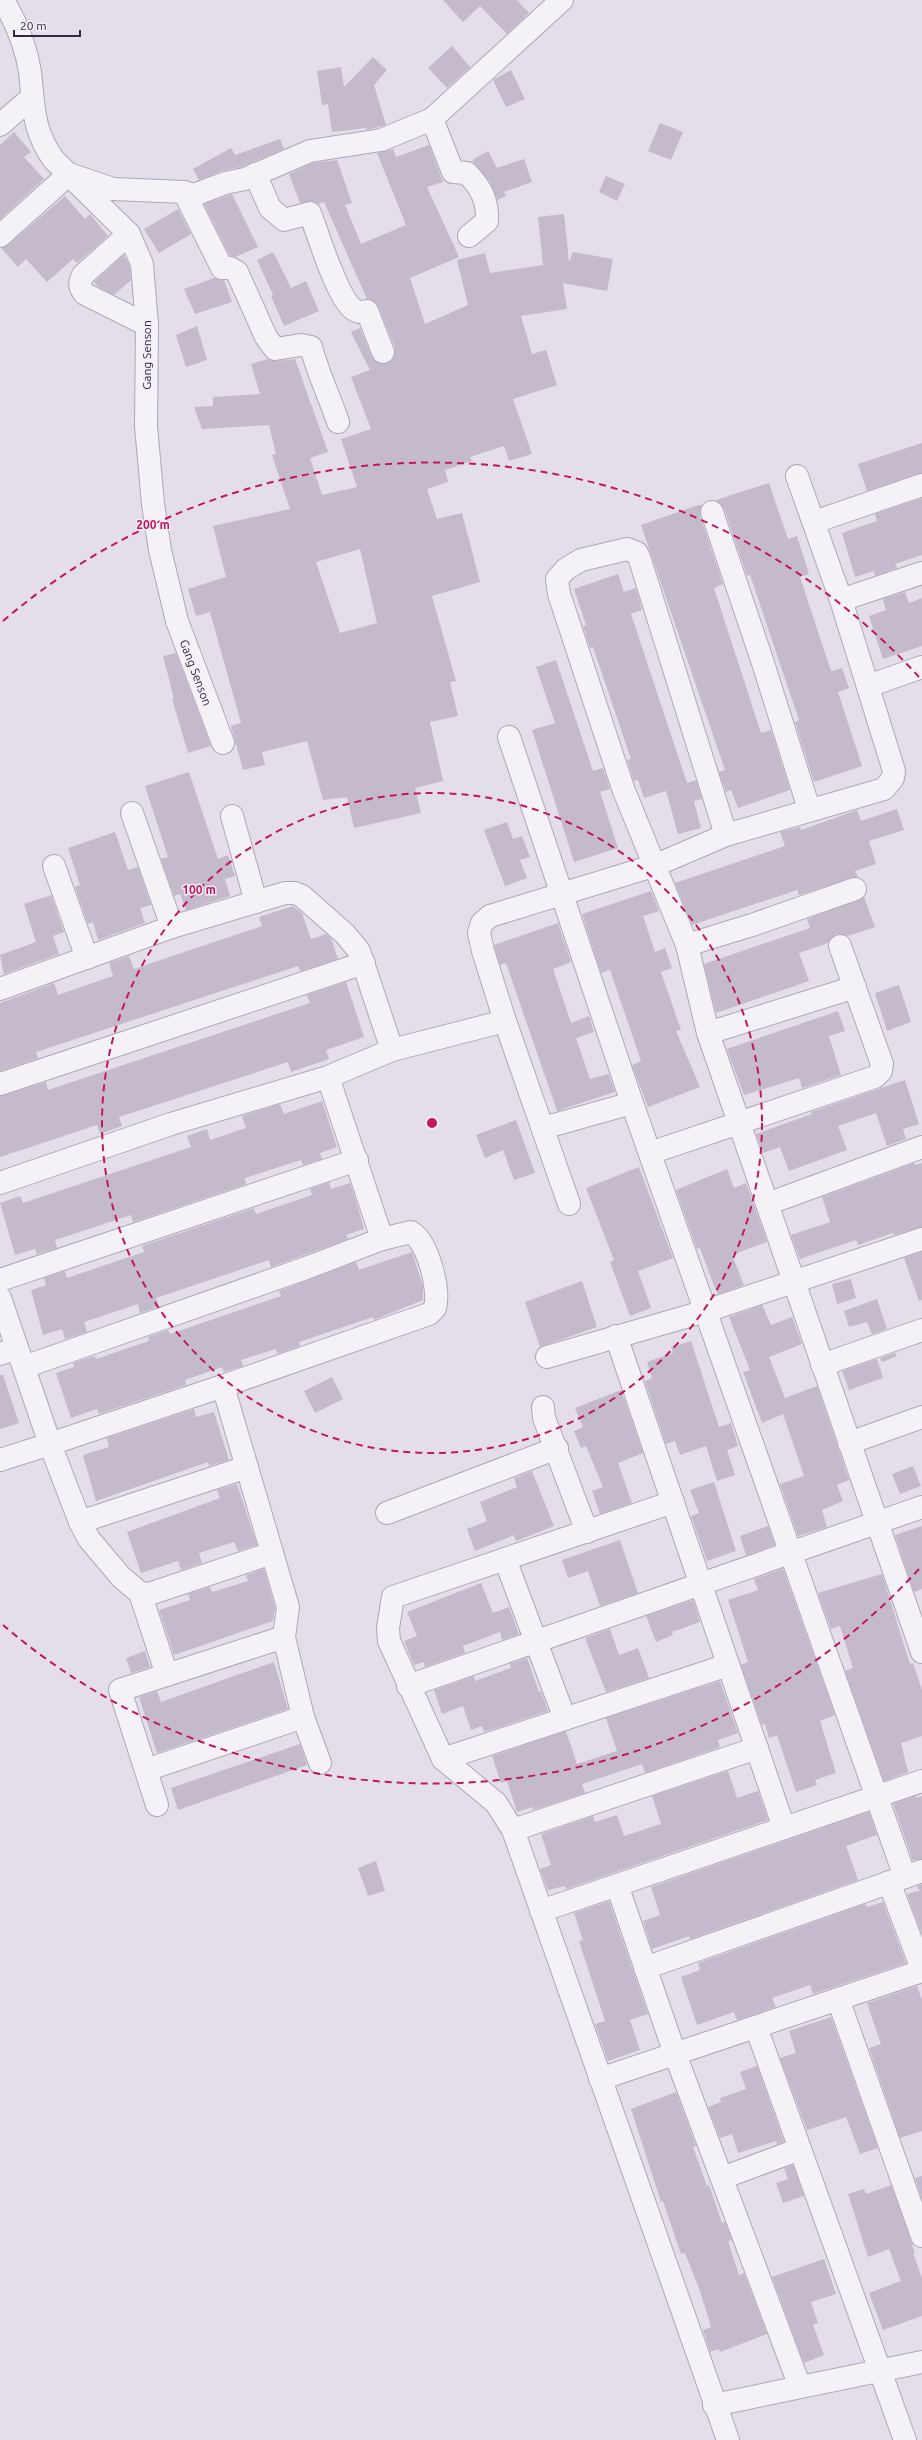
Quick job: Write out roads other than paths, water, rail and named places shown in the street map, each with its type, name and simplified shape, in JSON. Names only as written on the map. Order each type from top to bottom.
[{"type":"street","points":[[0,3],[3,0]]},
{"type":"street","name":"Gang Senson","points":[[3,0],[16,22],[25,50],[30,72],[31,98],[44,146],[54,160],[128,234],[142,264],[147,325],[146,426],[153,504],[160,550],[178,621],[223,742]]},
{"type":"street","points":[[0,236],[69,174],[113,189],[184,192],[194,195],[255,174],[310,151],[381,140],[432,119],[562,0]]},
{"type":"street","points":[[0,125],[31,98]]},
{"type":"street","points":[[432,119],[453,172],[467,173],[475,181],[487,205],[487,221],[469,236]]},
{"type":"street","points":[[255,174],[270,208],[284,220],[310,213],[342,295],[353,309],[358,312],[367,311],[383,352]]},
{"type":"street","points":[[184,192],[222,268],[230,268],[237,272],[266,337],[275,349],[301,345],[311,346],[320,376],[326,384],[338,422]]},
{"type":"street","points":[[128,234],[83,275],[80,282],[80,288],[85,294],[147,325]]},
{"type":"street","points":[[569,1204],[505,1021],[483,951],[480,933],[482,923],[490,916],[563,892],[656,865],[726,835],[809,809],[884,789],[893,778],[894,771],[841,600],[797,476]]},
{"type":"street","points":[[814,522],[922,485]]},
{"type":"street","points":[[712,512],[763,663],[809,809]]},
{"type":"street","points":[[726,835],[637,553],[627,549],[581,560],[566,569],[557,579],[559,594],[619,777],[656,865],[687,945],[708,1033],[877,1523],[915,1608],[922,1652]]},
{"type":"street","points":[[841,600],[922,574]]},
{"type":"street","points":[[868,686],[922,667]]},
{"type":"street","points":[[510,737],[563,892],[632,1103],[905,1877],[922,1970],[600,2079]]},
{"type":"street","points":[[132,813],[172,927]]},
{"type":"street","points":[[232,816],[256,902]]},
{"type":"street","points":[[54,866],[87,958]]},
{"type":"street","points":[[687,945],[752,925],[855,889]]},
{"type":"street","points":[[0,989],[172,927],[285,893],[295,893],[302,896],[345,934],[359,951],[392,1050]]},
{"type":"street","points":[[650,1153],[875,1077],[880,1071],[882,1064],[840,946]]},
{"type":"street","points":[[0,1084],[364,963]]},
{"type":"street","points":[[708,1033],[855,987]]},
{"type":"street","points":[[0,1183],[171,1124],[328,1077],[392,1050],[505,1021]]},
{"type":"street","points":[[328,1077],[382,1238]]},
{"type":"street","points":[[543,1128],[632,1103]]},
{"type":"street","points":[[767,1204],[922,1147]]},
{"type":"street","points":[[0,1280],[357,1160]]},
{"type":"street","points":[[0,1460],[223,1386],[429,1314],[435,1308],[436,1291],[423,1244],[418,1237],[411,1232],[382,1238],[306,1268],[14,1356]]},
{"type":"street","points":[[547,1357],[616,1336],[706,1312],[922,1238]]},
{"type":"street","points":[[0,1298],[14,1356],[80,1522],[94,1545],[121,1577],[140,1593],[167,1675]]},
{"type":"street","points":[[822,1365],[922,1330]]},
{"type":"street","points":[[616,1336],[784,1828]]},
{"type":"street","points":[[223,1386],[288,1607],[284,1638],[303,1717],[320,1764]]},
{"type":"street","points":[[543,1407],[544,1418],[557,1448],[587,1532]]},
{"type":"street","points":[[849,1443],[922,1417]]},
{"type":"street","points":[[388,1513],[557,1448]]},
{"type":"street","points":[[80,1522],[247,1467]]},
{"type":"street","points":[[673,1502],[394,1597],[388,1628],[389,1641],[408,1686],[443,1759],[496,1803],[513,1830],[714,2405],[728,2440]]},
{"type":"street","points":[[408,1686],[922,1507]]},
{"type":"street","points":[[140,1593],[149,1594],[272,1553]]},
{"type":"street","points":[[505,1559],[565,1719]]},
{"type":"street","points":[[157,1804],[120,1690],[284,1638]]},
{"type":"street","points":[[443,1759],[728,1664]]},
{"type":"street","points":[[146,1770],[303,1717]]},
{"type":"street","points":[[513,1830],[757,1748]]},
{"type":"street","points":[[541,1911],[922,1781]]},
{"type":"street","points":[[645,1968],[905,1877]]},
{"type":"street","points":[[617,1885],[675,2054],[800,2387]]},
{"type":"street","points":[[838,1999],[922,2236]]},
{"type":"street","points":[[756,2027],[906,2440]]},
{"type":"street","points":[[722,2178],[800,2149]]},
{"type":"street","points":[[714,2405],[922,2362]]}]
